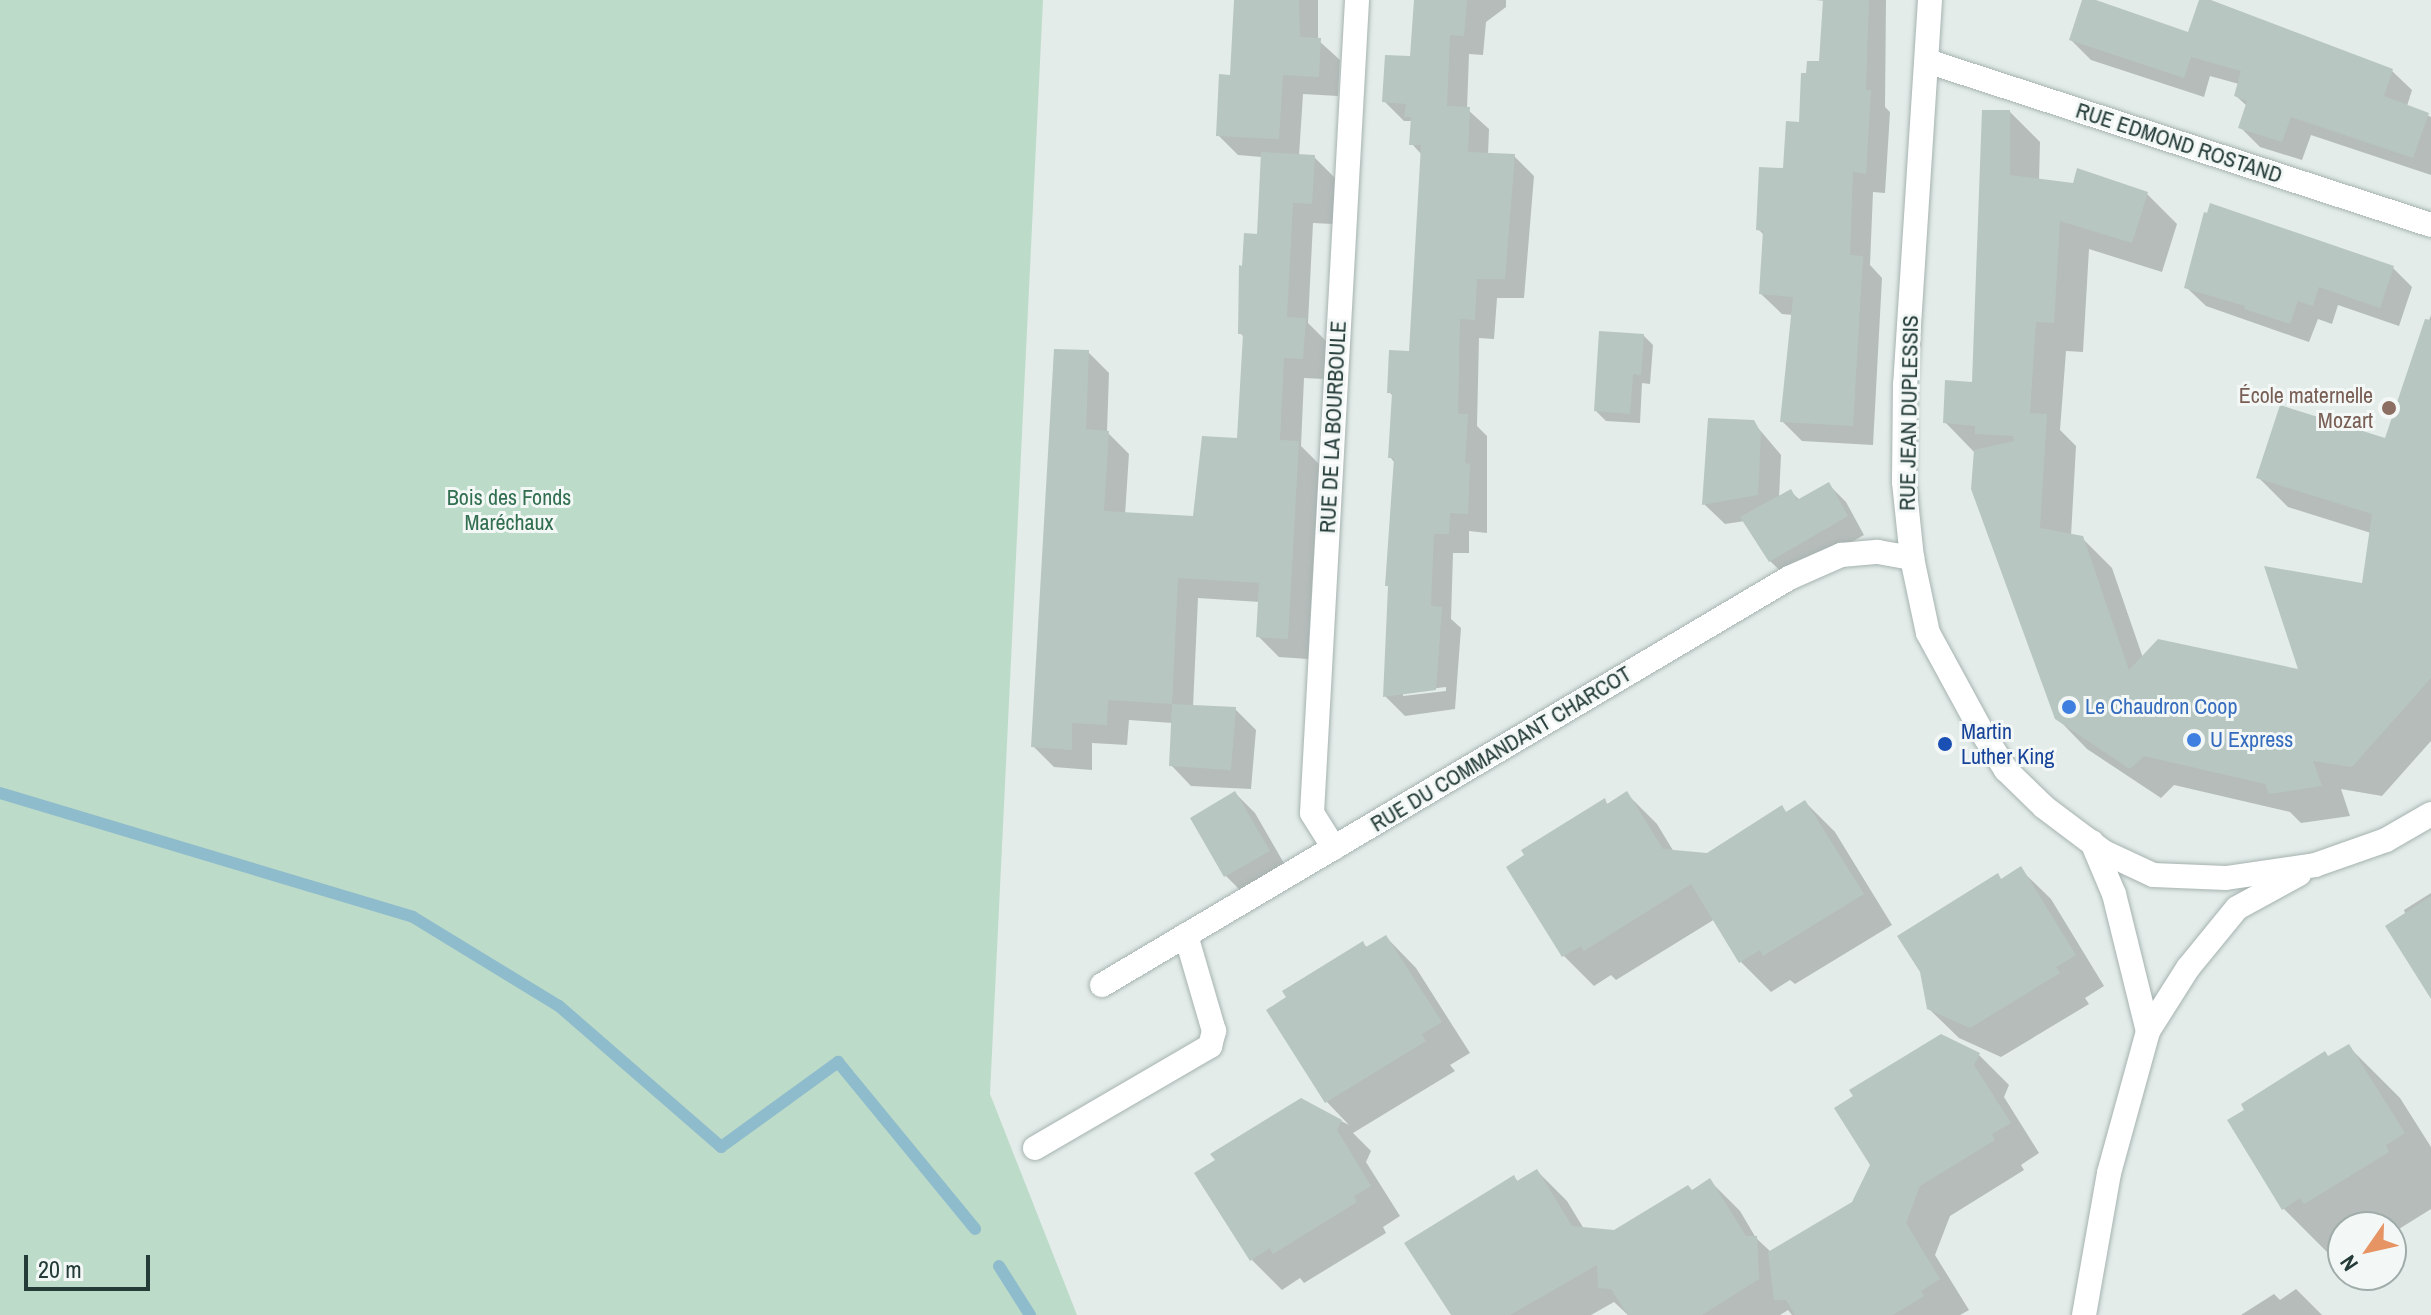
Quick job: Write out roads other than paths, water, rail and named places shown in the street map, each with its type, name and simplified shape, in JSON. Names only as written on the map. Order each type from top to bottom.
[{"type":"street","name":"RUE DE LA BOURBOULE","points":[[1334,848],[1312,813],[1357,0]]},
{"type":"street","name":"RUE JEAN DUPLESSIS","points":[[1930,0],[1905,384],[1904,482],[1912,558],[1928,633],[1998,757],[2044,807],[2092,842],[2153,875],[2226,878],[2315,865]]},
{"type":"street","name":"RUE EDMOND ROSTAND","points":[[1927,61],[2431,225]]},
{"type":"street","name":"RUE DU COMMANDANT CHARCOT","points":[[1102,985],[1789,578],[1841,555],[1878,552],[1912,558]]},
{"type":"street","points":[[2084,1315],[2109,1173],[2148,1031],[2188,968],[2237,908],[2315,865],[2386,840],[2431,814]]},
{"type":"street","points":[[2092,842],[2114,894],[2148,1031]]},
{"type":"street","points":[[1035,1148],[1210,1046],[1214,1031],[1186,935]]},
{"type":"waterway","points":[[0,793],[413,917],[559,1006],[721,1147],[838,1062],[975,1229]]},
{"type":"waterway","points":[[999,1266],[1030,1315]]},
{"type":"place","name":"École maternelle Mozart","points":[[2389,408]]},
{"type":"place","name":"Le Chaudron Coop","points":[[2069,707]]},
{"type":"place","name":"U Express","points":[[2194,740]]},
{"type":"place","name":"Martin Luther King","points":[[1945,744]]},
{"type":"park label","name":"Bois des Fonds Maréchaux","points":[[509,510]]}]
